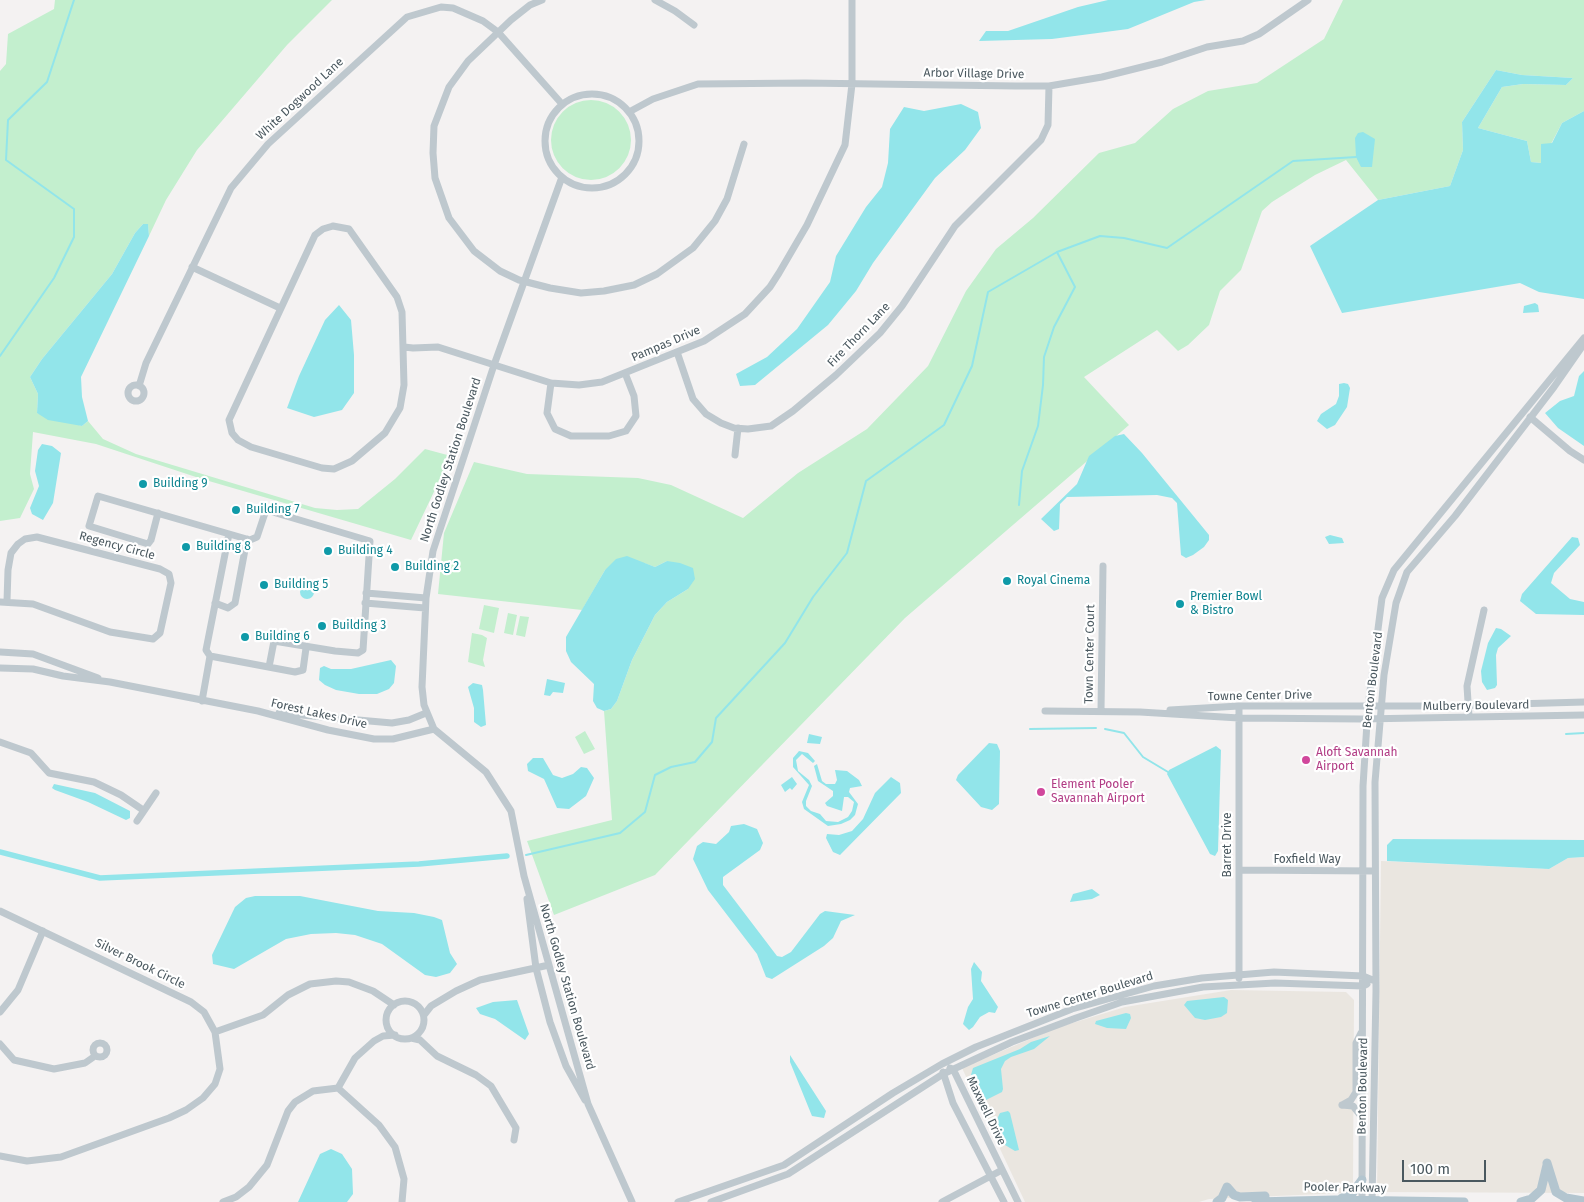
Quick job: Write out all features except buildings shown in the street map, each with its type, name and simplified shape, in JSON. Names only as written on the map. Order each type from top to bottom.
[{"type":"main road","points":[[1521,1202],[1531,1199],[1541,1190],[1547,1163],[1556,1192],[1566,1198],[1584,1201]]},
{"type":"main road","points":[[1335,1200],[1351,1195],[1362,1180]]},
{"type":"main road","points":[[1217,1202],[1222,1198],[1227,1186],[1234,1195],[1240,1197],[1293,1196],[1315,1200]]},
{"type":"main road","name":"Pooler Parkway","points":[[1256,1202],[1335,1200],[1464,1202]]},
{"type":"street","points":[[542,0],[530,5],[468,61],[452,83],[434,126],[433,155],[435,178],[441,200],[449,218],[474,251],[500,271],[523,281],[552,289],[584,292],[634,285],[657,274],[693,248],[715,221],[727,199],[744,144]]},
{"type":"street","points":[[655,0],[675,10],[694,25]]},
{"type":"street","name":"Pampas Drive","points":[[404,346],[413,348],[438,347],[551,383],[566,385],[586,384],[602,382],[704,341],[745,314],[770,287],[807,225],[842,153],[849,122],[852,84],[852,0]]},
{"type":"street","name":"Arbor Village Drive","points":[[629,112],[653,98],[698,84],[1049,86],[1102,77],[1162,62],[1207,47],[1243,41],[1259,34],[1308,0]]},
{"type":"street","name":"White Dogwood Lane","points":[[139,386],[146,362],[231,188],[268,144],[407,17],[446,4],[483,21],[498,32],[562,104]]},
{"type":"street","name":"Fire Thorn Lane","points":[[676,352],[693,399],[706,414],[721,423],[738,428],[771,426],[793,411],[836,375],[880,333],[902,306],[950,232],[966,212],[1042,140],[1048,125],[1049,86]]},
{"type":"street","points":[[594,94],[608,97],[629,112],[636,125],[639,137],[638,149],[628,171],[610,184],[599,187],[577,185],[562,177],[550,162],[545,137],[551,118],[562,104],[583,95],[594,94]]},
{"type":"street","name":"North Godley Station Boulevard","points":[[562,177],[494,365],[433,551],[426,598],[422,687],[426,713],[434,729],[486,772],[511,812],[524,876],[536,968],[550,1022],[576,1088],[588,1104]]},
{"type":"street","points":[[341,226],[349,229],[363,246],[397,297],[402,312],[404,346],[404,385],[395,419],[385,433],[352,461],[334,469],[322,468],[250,447],[232,434],[229,420],[315,235],[324,229],[341,226]]},
{"type":"street","points":[[192,267],[280,308]]},
{"type":"street","name":"Benton Boulevard","points":[[1362,1201],[1363,786],[1368,707],[1382,598],[1394,570],[1584,338]]},
{"type":"street","name":"Benton Boulevard","points":[[1372,1201],[1375,981],[1374,782],[1380,707],[1389,637],[1396,603],[1407,572],[1455,516],[1584,344]]},
{"type":"street","points":[[551,383],[547,413],[555,429],[571,436],[609,436],[626,431],[636,416],[634,396],[625,373]]},
{"type":"street","points":[[1530,417],[1570,451],[1584,460]]},
{"type":"street","points":[[735,455],[738,428]]},
{"type":"street","points":[[158,514],[151,540],[148,544],[89,526],[98,496],[247,539],[257,537],[266,510],[367,539],[370,542],[363,650],[358,653],[306,648],[274,641],[270,666]]},
{"type":"street","points":[[202,701],[210,656],[206,650],[229,534]]},
{"type":"street","name":"Regency Circle","points":[[37,537],[160,569],[168,574],[171,583],[160,633],[153,639],[110,632],[33,604],[4,602],[11,553],[18,544],[26,539],[37,537]]},
{"type":"street","points":[[214,603],[228,608],[235,604],[247,539]]},
{"type":"street","name":"Town Center Court","points":[[1101,711],[1103,566]]},
{"type":"street","points":[[366,593],[426,598]]},
{"type":"street","points":[[365,604],[426,608]]},
{"type":"street","points":[[1469,717],[1467,686],[1484,610]]},
{"type":"street","points":[[210,656],[295,672],[303,670],[306,648]]},
{"type":"street","name":"Forest Lakes Drive","points":[[0,652],[22,652],[38,656],[110,682]]},
{"type":"street","points":[[33,670],[38,656]]},
{"type":"street","name":"Forest Lakes Drive","points":[[0,668],[33,670],[110,682],[258,711],[392,723],[409,720],[426,713]]},
{"type":"street","name":"Mulberry Boulevard","points":[[1380,707],[1565,704],[1584,702]]},
{"type":"street","name":"Towne Center Drive","points":[[1140,712],[1239,706],[1380,707]]},
{"type":"street","name":"Barret Drive","points":[[1239,706],[1239,984]]},
{"type":"street","name":"Forest Lakes Drive","points":[[258,711],[328,730],[374,739],[393,739],[434,729]]},
{"type":"street","name":"Towne Center Drive","points":[[1045,712],[1101,711],[1239,718],[1367,719]]},
{"type":"street","name":"Mulberry Boulevard","points":[[1367,719],[1584,715]]},
{"type":"street","points":[[0,742],[31,753],[49,773],[94,782],[121,795],[144,810]]},
{"type":"street","points":[[138,821],[156,793]]},
{"type":"street","name":"Foxfield Way","points":[[1239,870],[1375,871]]},
{"type":"street","name":"North Godley Station Boulevard","points":[[524,876],[588,1104],[632,1202]]},
{"type":"street","name":"Silver Brook Circle","points":[[0,911],[182,996],[204,1012],[215,1032],[220,1057],[219,1074],[203,1098],[186,1110],[61,1157],[27,1162],[0,1156]]},
{"type":"street","points":[[0,1012],[18,990],[44,931]]},
{"type":"street","points":[[420,1040],[424,1015],[431,1006],[456,991],[480,980],[549,965]]},
{"type":"street","points":[[1306,973],[1306,983]]},
{"type":"street","name":"Towne Center Boulevard","points":[[678,1202],[784,1165],[942,1064],[1007,1034],[1118,995],[1154,986],[1239,975],[1306,973],[1363,976],[1375,981]]},
{"type":"street","points":[[1331,975],[1331,985]]},
{"type":"street","name":"Towne Center Boulevard","points":[[710,1202],[788,1174],[953,1069],[1012,1042],[1122,1002],[1194,988],[1239,984],[1306,983],[1363,986],[1375,981]]},
{"type":"street","points":[[215,1032],[263,1015],[288,995],[310,984],[349,982],[373,991],[391,1005]]},
{"type":"street","points":[[391,1005],[407,1001],[419,1007],[431,1006]]},
{"type":"street","points":[[391,1005],[387,1018],[388,1026],[394,1035]]},
{"type":"street","points":[[419,1007],[424,1015]]},
{"type":"street","points":[[338,1088],[355,1058],[383,1036],[388,1026]]},
{"type":"street","name":"Benton Boulevard","points":[[1362,1030],[1356,1043],[1356,1092],[1351,1100],[1342,1105],[1353,1106],[1358,1110],[1362,1119]]},
{"type":"street","points":[[411,1038],[421,1031]]},
{"type":"street","points":[[383,1036],[394,1035],[420,1040],[437,1056],[476,1075],[491,1086],[516,1128],[514,1140]]},
{"type":"street","points":[[0,1044],[14,1060],[54,1069],[85,1062],[95,1056]]},
{"type":"street","name":"Maxwell Drive","points":[[942,1064],[953,1069],[1018,1202]]},
{"type":"street","name":"Maxwell Drive","points":[[942,1064],[943,1074],[953,1103],[1004,1202]]},
{"type":"street","points":[[223,1202],[249,1187],[267,1165],[288,1111],[295,1102],[313,1091],[338,1088],[379,1126],[395,1147],[404,1179],[402,1202]]},
{"type":"street","points":[[942,1202],[1002,1170]]},
{"type":"shaded area","points":[[1584,857],[1584,1193],[1377,1192],[1381,861],[1549,869],[1568,858]]},
{"type":"shaded area","points":[[1231,990],[1346,992],[1354,1000],[1353,1185],[1343,1193],[1209,1199],[1199,1202],[1025,1202],[962,1068],[1056,1028],[1125,1007]]},
{"type":"green space","points":[[55,0],[332,0],[287,45],[197,150],[166,200],[149,236],[148,225],[143,224],[135,233],[112,274],[42,359],[30,377],[38,394],[37,413],[82,426],[88,421],[103,439],[136,454],[315,508],[358,509],[395,479],[425,449],[451,456],[411,540],[202,479],[96,444],[33,432],[30,474],[34,489],[20,518],[0,521],[0,71],[6,64],[8,34],[54,9]]},
{"type":"green space","points":[[1343,0],[1584,0],[1584,111],[1562,123],[1541,163],[1531,162],[1527,141],[1478,128],[1502,87],[1523,84],[1566,85],[1573,78],[1522,75],[1496,70],[1462,122],[1463,150],[1450,186],[1378,200],[1346,160],[1315,175],[1272,202],[1262,211],[1241,270],[1220,291],[1209,325],[1188,345],[1178,351],[1157,330],[1084,377],[1129,425],[905,618],[655,875],[554,915],[527,841],[612,820],[604,711],[611,709],[617,701],[632,660],[655,615],[667,602],[688,589],[667,561],[655,567],[644,563],[605,570],[582,610],[438,594],[444,533],[474,462],[527,474],[638,478],[671,485],[743,518],[798,473],[867,429],[928,366],[966,291],[996,249],[1033,218],[1099,153],[1135,143],[1173,109],[1208,91],[1257,83],[1324,39]]},
{"type":"green space","points":[[591,100],[606,103],[619,112],[628,125],[631,140],[628,155],[619,168],[606,177],[591,180],[576,177],[563,168],[554,155],[551,140],[554,125],[563,112],[576,103]]},
{"type":"green space","points":[[484,605],[499,608],[494,633],[479,629]]},
{"type":"green space","points":[[508,613],[517,615],[513,635],[504,633]]},
{"type":"green space","points":[[520,616],[529,617],[525,637],[516,635]]},
{"type":"green space","points":[[472,633],[487,638],[483,660],[485,667],[468,662]]},
{"type":"green space","points":[[585,731],[595,749],[584,754],[575,737]]},
{"type":"water","points":[[1108,0],[1206,0],[1194,2],[1128,29],[1052,39],[979,41],[986,31],[1008,31],[1078,7]]},
{"type":"water","points":[[1496,70],[1522,75],[1573,78],[1566,85],[1523,84],[1502,87],[1478,128],[1527,141],[1531,162],[1541,163],[1541,144],[1552,143],[1562,123],[1584,111],[1584,299],[1539,292],[1520,283],[1342,313],[1310,246],[1378,200],[1450,186],[1463,150],[1462,122]]},
{"type":"water","points":[[961,104],[978,112],[981,128],[965,150],[935,178],[873,263],[856,291],[828,325],[755,385],[740,386],[736,374],[767,357],[797,329],[830,282],[836,256],[866,207],[882,187],[888,163],[890,129],[904,107],[924,111]]},
{"type":"water","points":[[1363,132],[1375,139],[1372,167],[1361,167],[1356,157],[1355,138],[1358,133]]},
{"type":"water","points":[[143,224],[148,224],[149,236],[81,377],[82,397],[88,421],[82,426],[48,420],[37,413],[38,394],[30,377],[42,359],[112,274],[135,233]]},
{"type":"water","points":[[1535,303],[1538,305],[1539,312],[1523,313],[1524,306]]},
{"type":"water","points":[[339,305],[351,320],[354,355],[354,393],[342,410],[314,417],[287,408],[299,376],[325,320]]},
{"type":"water","points":[[1584,371],[1584,446],[1558,428],[1545,413],[1560,401],[1574,396],[1579,376]]},
{"type":"water","points":[[1339,384],[1348,384],[1350,388],[1347,407],[1335,425],[1327,429],[1317,421],[1321,414],[1336,404],[1339,396]]},
{"type":"water","points":[[1124,434],[1142,453],[1209,535],[1209,540],[1204,547],[1193,555],[1186,558],[1181,555],[1177,503],[1172,498],[1157,495],[1067,497],[1060,504],[1059,529],[1054,531],[1041,519],[1077,484],[1089,456],[1115,436]]},
{"type":"water","points":[[42,444],[52,446],[61,453],[53,503],[43,520],[32,514],[30,508],[39,486],[35,471],[38,450]]},
{"type":"water","points":[[1330,535],[1342,538],[1344,543],[1329,544],[1325,537]]},
{"type":"water","points":[[1572,537],[1578,538],[1580,545],[1554,573],[1551,583],[1570,599],[1584,602],[1584,615],[1536,614],[1520,601],[1522,594]]},
{"type":"water","points":[[627,556],[655,567],[667,561],[680,563],[693,568],[695,579],[688,589],[667,602],[655,615],[632,660],[617,701],[611,709],[604,711],[597,708],[593,701],[594,684],[571,662],[566,651],[566,637],[605,570],[616,559]]},
{"type":"water","points":[[307,585],[312,587],[314,592],[312,597],[307,599],[302,597],[300,592],[302,587]]},
{"type":"water","points":[[1496,628],[1511,636],[1498,648],[1496,655],[1497,685],[1495,688],[1487,690],[1482,682],[1481,671],[1488,643]]},
{"type":"water","points":[[391,660],[396,666],[394,683],[389,689],[377,694],[359,694],[336,690],[319,680],[320,668],[324,666],[331,669],[351,669]]},
{"type":"water","points":[[547,679],[565,683],[563,693],[553,692],[550,696],[544,695]]},
{"type":"water","points":[[473,683],[482,685],[483,690],[486,725],[481,727],[474,722],[474,708],[468,687]]},
{"type":"water","points":[[809,734],[822,737],[820,744],[807,743]]},
{"type":"water","points":[[989,743],[997,744],[1000,751],[999,804],[992,810],[981,807],[956,780],[958,775]]},
{"type":"water","points":[[1216,746],[1221,750],[1218,851],[1215,856],[1210,854],[1167,774],[1169,770]]},
{"type":"water","points":[[799,751],[808,753],[815,761],[813,763],[802,754],[796,760],[798,771],[809,780],[812,786],[806,806],[811,811],[820,814],[826,821],[838,822],[848,817],[854,802],[848,797],[844,797],[842,811],[827,806],[825,803],[833,796],[833,791],[818,781],[814,766],[817,764],[822,781],[826,784],[835,784],[837,780],[835,770],[847,771],[859,780],[862,786],[850,788],[849,792],[858,804],[855,815],[850,820],[828,826],[804,809],[802,802],[809,785],[793,767],[793,758]]},
{"type":"water","points":[[533,758],[543,758],[553,775],[562,778],[573,774],[581,767],[587,768],[594,778],[586,796],[569,809],[557,808],[544,779],[528,771],[527,764]]},
{"type":"water","points":[[792,777],[797,784],[792,790],[790,788],[785,792],[781,785]]},
{"type":"water","points":[[891,777],[900,783],[901,793],[840,855],[833,852],[826,838],[827,834],[839,835],[852,831],[863,819],[875,793]]},
{"type":"water","points":[[54,784],[95,793],[130,811],[130,818],[126,820],[88,802],[55,790],[52,788]]},
{"type":"water","points":[[744,824],[757,829],[763,843],[760,850],[723,877],[723,885],[777,956],[782,957],[791,952],[820,914],[825,911],[855,915],[841,921],[833,938],[824,946],[772,979],[766,977],[757,954],[708,890],[693,859],[697,846],[703,842],[716,844],[729,832],[731,826]]},
{"type":"water","points":[[1393,839],[1584,840],[1584,857],[1568,858],[1549,869],[1387,861],[1387,845]]},
{"type":"water","points":[[1092,889],[1100,895],[1092,899],[1070,902],[1073,894]]},
{"type":"water","points":[[255,896],[300,896],[378,911],[414,913],[434,917],[442,920],[450,953],[457,964],[450,973],[436,977],[425,975],[382,944],[355,935],[336,933],[311,934],[286,939],[234,969],[213,964],[212,955],[235,907],[246,898]]},
{"type":"water","points":[[974,962],[982,972],[981,981],[998,1007],[995,1013],[989,1012],[980,1017],[969,1030],[963,1024],[968,1007],[973,999],[971,969]]},
{"type":"water","points":[[1224,997],[1228,1000],[1227,1013],[1221,1017],[1205,1020],[1195,1018],[1184,1005],[1187,1001]]},
{"type":"water","points":[[517,1000],[529,1034],[525,1040],[495,1019],[480,1014],[476,1008],[493,1002]]},
{"type":"water","points":[[1126,1013],[1130,1014],[1131,1018],[1126,1029],[1107,1028],[1095,1024],[1096,1021]]},
{"type":"water","points":[[1050,1036],[1034,1049],[1005,1061],[1001,1069],[1002,1092],[986,1100],[978,1098],[971,1075],[973,1068],[1020,1049],[1031,1042]]},
{"type":"water","points":[[790,1055],[826,1111],[824,1118],[812,1116],[790,1062]]},
{"type":"water","points":[[1008,1111],[1019,1150],[1015,1151],[1005,1145],[995,1123],[1000,1113]]},
{"type":"water","points":[[331,1149],[342,1154],[352,1169],[353,1194],[347,1202],[298,1202],[320,1154]]},
{"type":"waterway","points":[[0,356],[54,278],[74,237],[74,209],[6,160],[8,120],[47,82],[74,0]]},
{"type":"waterway","points":[[1057,252],[1100,236],[1124,238],[1167,248],[1293,161],[1356,157]]},
{"type":"waterway","points":[[526,855],[620,833],[645,812],[655,775],[671,767],[695,762],[712,742],[716,718],[785,643],[813,597],[847,553],[866,481],[944,425],[972,366],[988,292],[1057,252],[1075,287],[1054,327],[1044,357],[1038,426],[1022,471],[1019,505]]},
{"type":"waterway","points":[[1030,729],[1096,728]]},
{"type":"waterway","points":[[1105,729],[1124,733],[1143,757],[1168,772]]},
{"type":"waterway","points":[[1566,734],[1584,733]]},
{"type":"waterway","points":[[0,852],[100,878],[419,864],[507,856]]},
{"type":"place","name":"Building 9","points":[[143,484]]},
{"type":"place","name":"Building 7","points":[[236,510]]},
{"type":"place","name":"Building 8","points":[[186,547]]},
{"type":"place","name":"Building 4","points":[[328,551]]},
{"type":"place","name":"Building 2","points":[[395,567]]},
{"type":"place","name":"Royal Cinema","points":[[1007,581]]},
{"type":"place","name":"Building 5","points":[[264,585]]},
{"type":"place","name":"Premier Bowl & Bistro","points":[[1180,604]]},
{"type":"place","name":"Building 3","points":[[322,626]]},
{"type":"place","name":"Building 6","points":[[245,637]]},
{"type":"place","name":"Aloft Savannah Airport","points":[[1306,760]]},
{"type":"place","name":"Element Pooler Savannah Airport","points":[[1041,792]]}]
